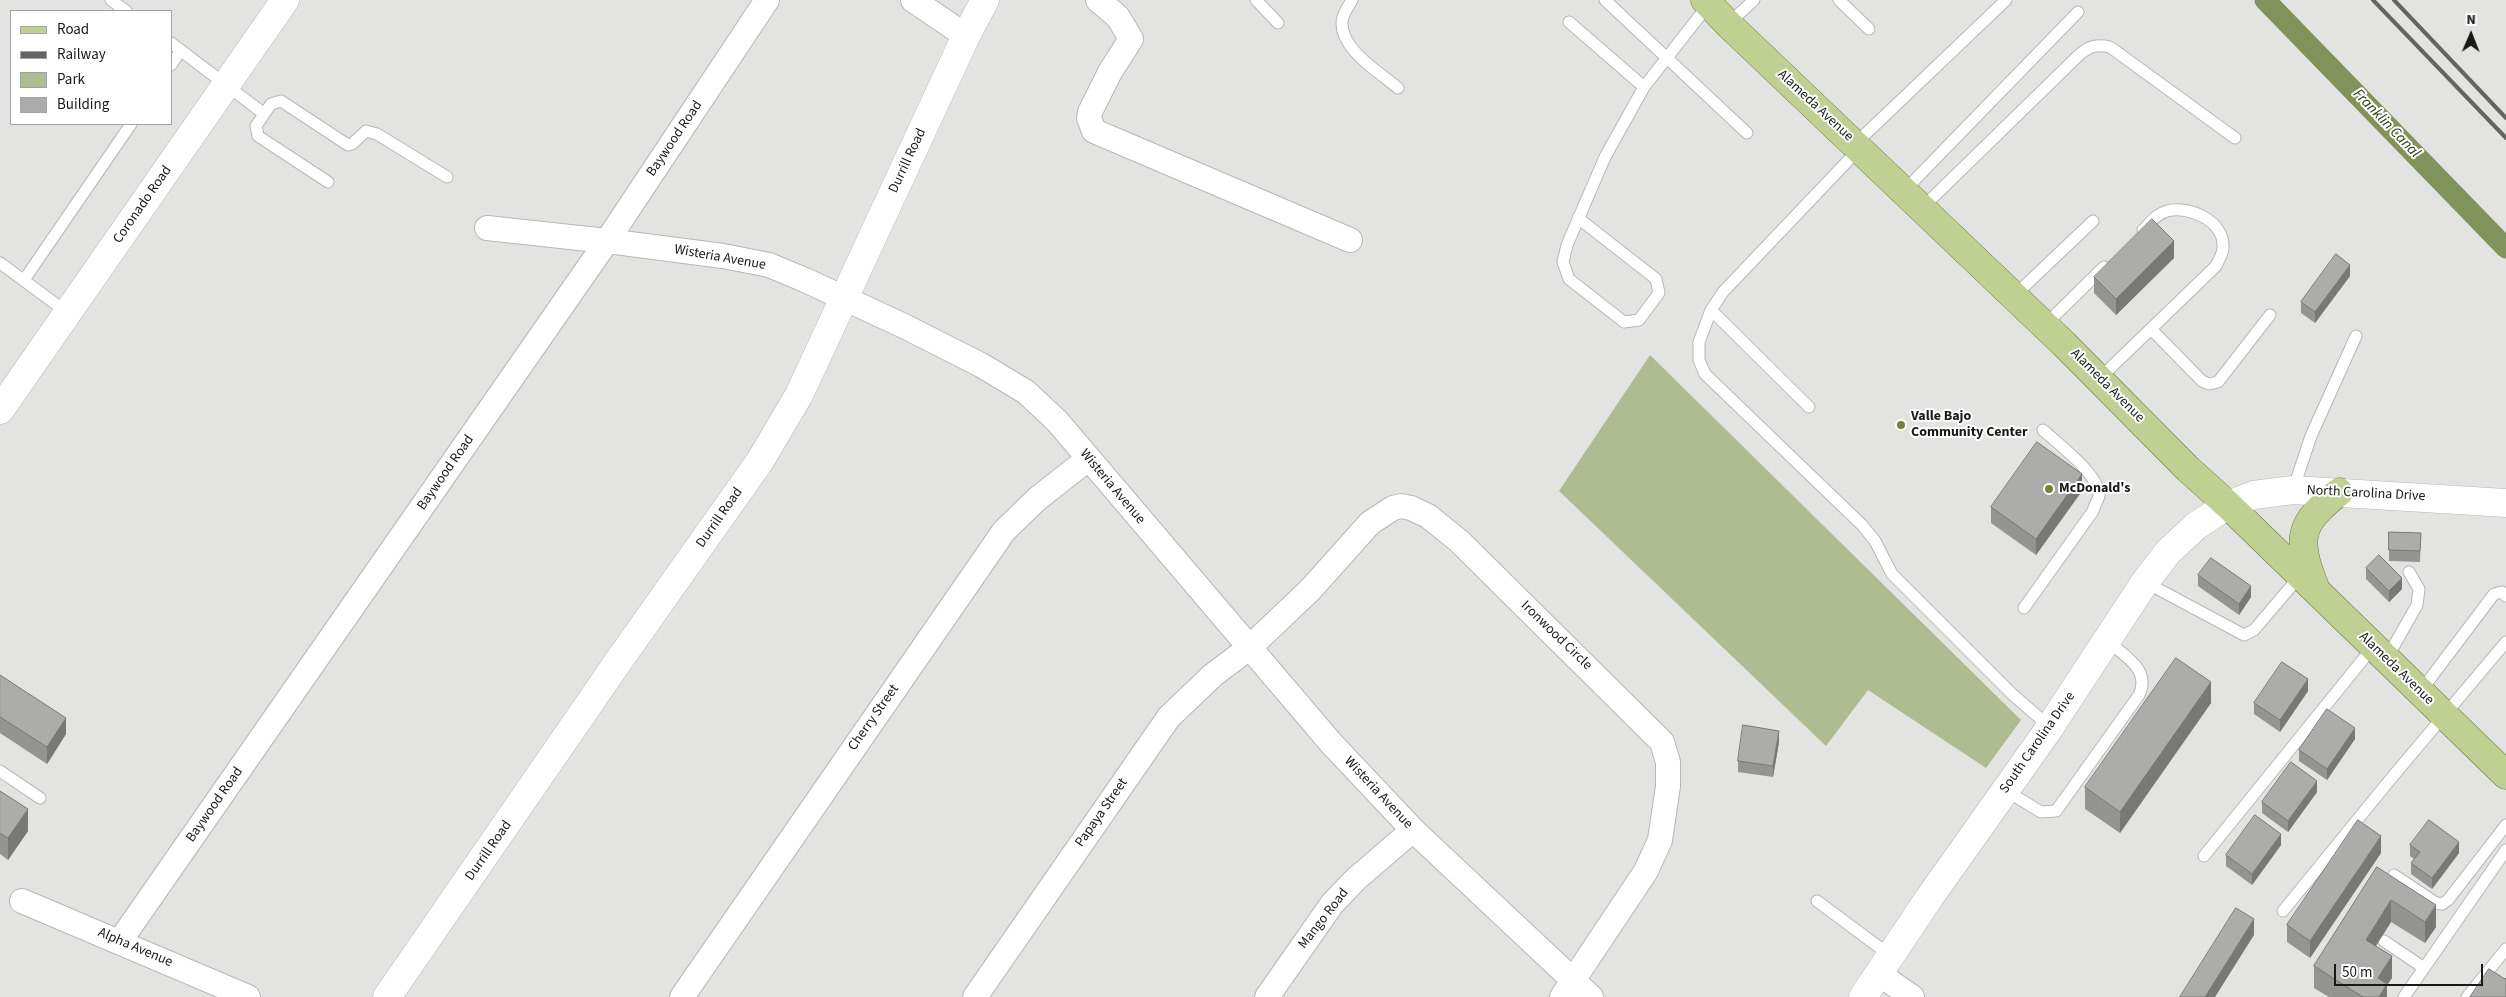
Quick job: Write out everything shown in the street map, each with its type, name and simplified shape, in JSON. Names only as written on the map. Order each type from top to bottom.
[{"type":"main road","name":"Alameda Avenue","points":[[1707,2],[2100,378],[2188,469],[2228,505],[2506,775]]},
{"type":"main road","points":[[2308,583],[2302,548],[2303,533],[2318,510],[2339,492]]},
{"type":"street","name":"Coronado Road","points":[[0,410],[285,0]]},
{"type":"street","name":"Baywood Road","points":[[120,941],[607,241],[767,0]]},
{"type":"street","points":[[913,0],[966,36]]},
{"type":"street","name":"Durrill Road","points":[[387,997],[620,659],[760,461],[799,395],[966,36],[985,0]]},
{"type":"street","points":[[1098,0],[1118,17],[1130,34],[1130,43],[1110,72],[1090,112],[1089,118],[1094,131],[1350,240]]},
{"type":"street","name":"Wisteria Avenue","points":[[487,228],[723,256],[768,265],[906,326],[1026,392],[1057,421],[1249,648],[1332,743],[1413,830],[1568,989],[1591,997]]},
{"type":"street","name":"Cherry Street","points":[[682,997],[1004,531],[1037,499],[1088,459]]},
{"type":"street","name":"North Carolina Drive","points":[[2228,505],[2254,495],[2293,490],[2506,502]]},
{"type":"street","name":"South Carolina Drive","points":[[1863,997],[1926,901],[2108,642],[2145,582],[2168,552],[2196,526],[2228,505]]},
{"type":"street","name":"Ironwood Circle","points":[[1249,648],[1310,590],[1370,523],[1392,508],[1401,506],[1411,508],[1428,516],[1459,541],[1635,713],[1662,742],[1668,762],[1668,786],[1660,840],[1646,871],[1568,989]]},
{"type":"street","name":"Papaya Street","points":[[975,997],[1169,717],[1213,675],[1249,648]]},
{"type":"street","name":"Mango Road","points":[[1267,997],[1332,904],[1356,880],[1413,830]]},
{"type":"street","name":"Alpha Avenue","points":[[22,901],[248,997]]},
{"type":"street","points":[[1885,965],[1912,997]]},
{"type":"lane","points":[[111,0],[125,10]]},
{"type":"lane","points":[[1256,0],[1278,23]]},
{"type":"lane","points":[[1352,0],[1343,17],[1345,39],[1351,48],[1398,88]]},
{"type":"lane","points":[[1605,0],[1747,133]]},
{"type":"lane","points":[[1728,24],[1754,0]]},
{"type":"lane","points":[[1839,0],[1869,29]]},
{"type":"lane","points":[[2006,0],[1858,146],[1723,292],[1711,310],[1699,342],[1699,360],[1705,374],[1862,525],[1875,541],[1892,574],[2012,694],[2050,727]]},
{"type":"lane","points":[[1578,218],[1656,279],[1659,294],[1639,320],[1624,322],[1569,279],[1563,262],[1567,245],[1578,218],[1605,157],[1644,87],[1707,2]]},
{"type":"lane","points":[[1913,199],[2078,12]]},
{"type":"lane","points":[[1569,22],[1644,87]]},
{"type":"lane","points":[[172,44],[263,113]]},
{"type":"lane","points":[[1913,199],[2088,47],[2099,45],[2110,47],[2234,138]]},
{"type":"lane","points":[[172,64],[181,50]]},
{"type":"lane","points":[[328,182],[258,136],[256,126],[263,113],[271,104],[281,102],[349,145],[364,132],[369,131],[447,177]]},
{"type":"lane","points":[[24,280],[130,125]]},
{"type":"lane","points":[[2100,378],[2152,330],[2216,266],[2224,249],[2221,237],[2215,226],[2201,215],[2180,209],[2158,215],[2136,236]]},
{"type":"lane","points":[[2014,296],[2093,221]]},
{"type":"lane","points":[[2045,325],[2115,256]]},
{"type":"lane","points":[[0,263],[68,313]]},
{"type":"lane","points":[[1711,310],[1809,407]]},
{"type":"lane","points":[[2152,330],[2202,381],[2209,384],[2218,382],[2270,315]]},
{"type":"lane","points":[[2293,490],[2311,436],[2356,336]]},
{"type":"lane","points":[[2024,608],[2093,510],[2099,496],[2097,485],[2086,470],[2043,430]]},
{"type":"lane","points":[[2204,856],[2379,653],[2417,605],[2419,589],[2409,572]]},
{"type":"lane","points":[[2145,582],[2244,635],[2254,630],[2308,583]]},
{"type":"lane","points":[[2420,692],[2494,594],[2502,592],[2506,596]]},
{"type":"lane","points":[[2005,790],[2041,812],[2056,810],[2139,695],[2144,685],[2143,676],[2138,668],[2108,642]]},
{"type":"lane","points":[[2283,912],[2506,642]]},
{"type":"lane","points":[[0,771],[40,798]]},
{"type":"lane","points":[[2394,875],[2436,903],[2442,904],[2448,900],[2506,825]]},
{"type":"lane","points":[[2404,997],[2506,850]]},
{"type":"lane","points":[[1817,901],[1885,965]]},
{"type":"lane","points":[[2384,941],[2424,968]]},
{"type":"lane","points":[[2466,997],[2506,949]]},
{"type":"green space","points":[[1650,355],[2021,720],[1986,768],[1868,690],[1826,746],[1559,491]]},
{"type":"building","points":[[2152,219],[2174,241],[2116,299],[2094,277]]},
{"type":"building","points":[[2336,254],[2350,265],[2315,312],[2301,302]]},
{"type":"building","points":[[2037,442],[2082,474],[2036,539],[1991,507]]},
{"type":"building","points":[[2389,532],[2421,533],[2420,551],[2389,550]]},
{"type":"building","points":[[2379,555],[2402,578],[2389,591],[2366,568]]},
{"type":"building","points":[[2211,558],[2251,586],[2239,604],[2198,575]]},
{"type":"building","points":[[2176,658],[2211,682],[2120,812],[2085,787]]},
{"type":"building","points":[[2282,662],[2308,679],[2280,720],[2254,703]]},
{"type":"building","points":[[0,675],[66,718],[47,747],[0,717]]},
{"type":"building","points":[[2327,709],[2355,728],[2327,769],[2299,750]]},
{"type":"building","points":[[1743,725],[1779,731],[1773,766],[1738,761]]},
{"type":"building","points":[[2291,762],[2317,781],[2288,821],[2262,802]]},
{"type":"building","points":[[0,791],[28,809],[8,838],[0,833]]},
{"type":"building","points":[[2255,815],[2281,834],[2252,874],[2226,855]]},
{"type":"building","points":[[2358,820],[2381,836],[2310,941],[2287,925]]},
{"type":"building","points":[[2429,820],[2459,842],[2432,878],[2411,863],[2420,852],[2410,845]]},
{"type":"building","points":[[2377,867],[2436,905],[2425,922],[2391,900],[2366,940],[2392,956],[2378,978],[2387,984],[2379,997],[2363,997],[2314,966]]},
{"type":"building","points":[[2236,908],[2254,919],[2205,997],[2180,997]]},
{"type":"building","points":[[2489,969],[2506,978],[2506,997],[2470,997]]},
{"type":"waterway","name":"Franklin Canal","points":[[2265,0],[2506,248]]},
{"type":"railway","points":[[2373,0],[2506,138]]},
{"type":"railway","points":[[2394,0],[2506,118]]},
{"type":"place","name":"Valle Bajo Community Center","points":[[1901,425]]},
{"type":"place","name":"McDonald's","points":[[2049,489]]}]
